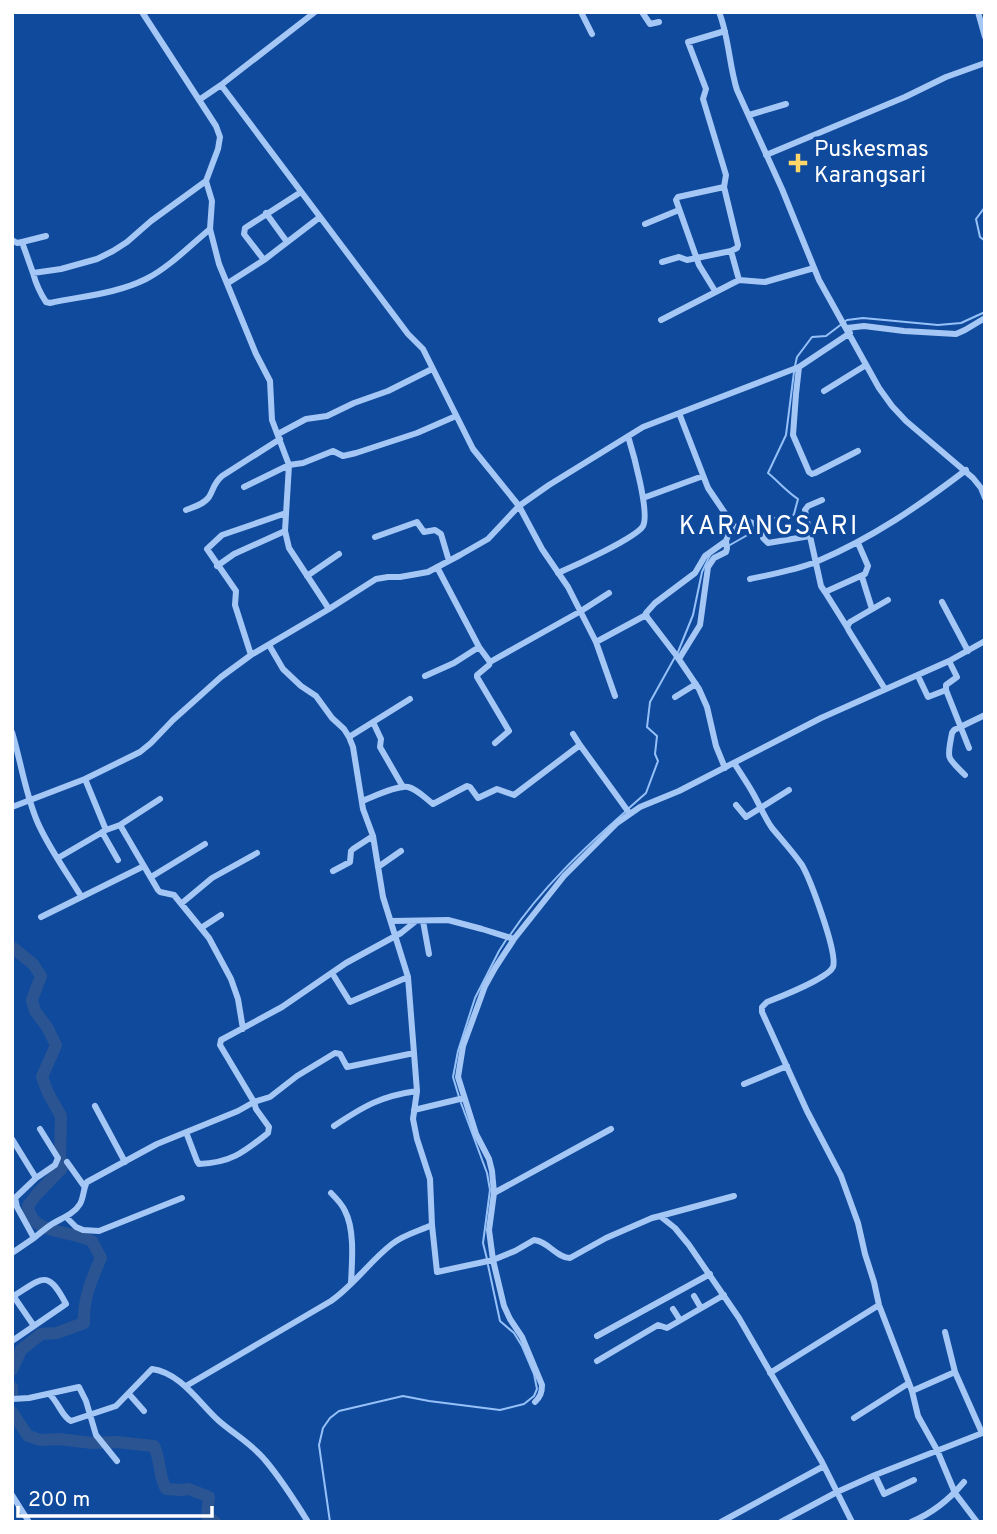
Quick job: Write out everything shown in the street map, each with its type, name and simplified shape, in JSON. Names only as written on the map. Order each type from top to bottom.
[{"type":"street","points":[[33,273],[97,259],[127,242],[206,181],[218,149],[220,137],[216,126],[142,12]]},
{"type":"street","points":[[199,100],[315,12]]},
{"type":"street","points":[[581,12],[592,34]]},
{"type":"street","points":[[642,12],[650,24],[659,23]]},
{"type":"street","points":[[719,12],[732,75],[814,268],[845,327],[892,406],[906,421],[966,470],[981,488],[985,498]]},
{"type":"street","points":[[981,15],[985,37]]},
{"type":"street","points":[[662,262],[680,257],[686,260],[731,251],[738,245],[724,187],[726,175],[703,99],[706,91],[688,42],[725,31]]},
{"type":"street","points":[[766,155],[946,77],[985,63]]},
{"type":"street","points":[[221,85],[408,334],[423,349],[477,455],[519,506],[542,550],[568,587],[596,642],[615,696]]},
{"type":"street","points":[[749,115],[786,104]]},
{"type":"street","points":[[206,181],[212,201],[210,229],[219,264],[270,382],[272,420],[289,465],[285,531],[289,548],[329,610]]},
{"type":"street","points":[[715,291],[696,257],[676,200],[678,197],[724,187]]},
{"type":"street","points":[[264,260],[244,232],[246,227],[301,192]]},
{"type":"street","points":[[645,224],[678,210]]},
{"type":"street","points":[[267,213],[288,242]]},
{"type":"street","points":[[228,283],[264,260],[320,217]]},
{"type":"street","points":[[22,242],[35,281],[46,302],[50,303],[112,291],[147,279],[210,229]]},
{"type":"street","points":[[12,240],[17,243],[46,236]]},
{"type":"street","points":[[731,251],[739,280]]},
{"type":"street","points":[[661,320],[739,280],[765,282],[814,268]]},
{"type":"street","points":[[12,807],[85,779],[140,752],[221,677],[251,655],[376,579],[428,572],[449,561],[488,538],[519,506],[549,485],[643,427],[799,367],[845,327],[864,326],[956,334],[985,318]]},
{"type":"street","points":[[824,391],[866,365]]},
{"type":"street","points":[[799,367],[793,435],[809,472],[815,473],[858,451]]},
{"type":"street","points":[[186,510],[207,499],[222,475],[279,436],[312,418],[327,416],[354,402],[388,391],[432,369]]},
{"type":"street","points":[[679,413],[711,494],[734,528]]},
{"type":"street","points":[[244,487],[289,465],[303,463],[334,451],[343,456],[356,453],[417,433],[456,416]]},
{"type":"street","points":[[558,573],[590,558],[645,523],[642,487],[628,436]]},
{"type":"street","points":[[750,579],[816,562],[858,543],[902,517],[966,470]]},
{"type":"street","points":[[643,498],[703,476]]},
{"type":"street","points":[[822,500],[804,510],[821,586],[885,689]]},
{"type":"street","points":[[251,655],[234,605],[236,591],[206,549],[222,535],[286,513]]},
{"type":"street","points":[[375,537],[417,522],[424,532],[435,530],[441,534],[449,561]]},
{"type":"street","points":[[596,642],[646,615],[650,608],[695,573],[708,558],[726,552],[729,533],[745,522],[761,527],[765,540],[810,536]]},
{"type":"street","points":[[217,566],[234,554],[285,531]]},
{"type":"street","points":[[825,592],[865,574],[867,566],[858,543]]},
{"type":"street","points":[[307,576],[339,554]]},
{"type":"street","points":[[678,658],[700,625],[708,558]]},
{"type":"street","points":[[437,567],[479,647],[490,662]]},
{"type":"street","points":[[862,576],[872,609]]},
{"type":"street","points":[[495,743],[509,731],[477,675],[490,662],[609,593]]},
{"type":"street","points":[[848,627],[850,622],[888,600]]},
{"type":"street","points":[[942,603],[968,651]]},
{"type":"street","points":[[646,615],[696,684],[707,707],[716,746],[725,768]]},
{"type":"street","points":[[535,1402],[542,1391],[542,1385],[522,1337],[504,1306],[490,1261],[489,1230],[494,1193],[491,1165],[461,1099],[458,1077],[463,1046],[485,986],[510,938],[627,811],[679,791],[821,718],[918,676],[985,641]]},
{"type":"street","points":[[269,645],[283,669],[300,686],[316,696],[349,737],[353,747],[363,809],[373,836],[383,897],[408,977],[417,1091],[414,1126],[430,1179],[437,1272],[490,1261],[534,1240],[544,1242],[564,1257],[570,1258],[606,1238],[652,1218],[734,1196]]},
{"type":"street","points":[[425,677],[479,647]]},
{"type":"street","points":[[949,661],[957,677],[948,683],[946,690],[969,748]]},
{"type":"street","points":[[918,676],[928,697],[946,690]]},
{"type":"street","points":[[675,697],[696,684]]},
{"type":"street","points":[[349,737],[410,699]]},
{"type":"street","points":[[965,775],[948,755],[954,730],[985,715]]},
{"type":"street","points":[[373,722],[381,739],[380,747],[403,787]]},
{"type":"street","points":[[12,732],[29,800],[43,835],[81,896]]},
{"type":"street","points":[[573,734],[627,811]]},
{"type":"street","points":[[362,800],[403,787],[416,791],[432,804],[467,786],[478,798],[495,789],[515,795],[580,745]]},
{"type":"street","points":[[734,763],[772,828],[805,872],[832,948],[833,961],[829,971],[809,984],[767,1002],[762,1007],[762,1012],[807,1111],[841,1176],[858,1223],[879,1305],[911,1387],[918,1416],[937,1450],[955,1493],[977,1522]]},
{"type":"street","points":[[85,779],[118,860]]},
{"type":"street","points":[[736,805],[746,817],[789,790]]},
{"type":"street","points":[[58,858],[104,831],[120,825],[160,799]]},
{"type":"street","points":[[120,825],[160,892],[174,895],[209,938],[231,979],[243,1029]]},
{"type":"street","points":[[334,871],[350,862],[353,849],[373,836]]},
{"type":"street","points":[[151,877],[205,844]]},
{"type":"street","points":[[378,867],[401,851]]},
{"type":"street","points":[[182,903],[212,878],[257,853]]},
{"type":"street","points":[[41,916],[144,866]]},
{"type":"street","points":[[201,928],[221,915]]},
{"type":"street","points":[[392,921],[448,920],[510,938]]},
{"type":"street","points":[[186,1132],[198,1163],[233,1158],[262,1138],[269,1128],[220,1045],[221,1040],[282,1007],[346,963],[420,921]]},
{"type":"street","points":[[420,921],[429,954]]},
{"type":"street","points":[[332,973],[350,1002],[408,977]]},
{"type":"street","points":[[12,1254],[78,1206],[87,1182],[157,1144],[270,1097],[297,1076],[335,1053],[340,1054],[347,1067],[414,1053]]},
{"type":"street","points":[[744,1084],[787,1066]]},
{"type":"street","points":[[334,1126],[375,1101],[417,1091]]},
{"type":"street","points":[[414,1110],[461,1099]]},
{"type":"street","points":[[95,1106],[125,1161]]},
{"type":"street","points":[[37,1236],[17,1207],[14,1196],[55,1165],[58,1158],[40,1129]]},
{"type":"street","points":[[494,1193],[611,1129]]},
{"type":"street","points":[[12,1139],[36,1178]]},
{"type":"street","points":[[67,1162],[84,1186]]},
{"type":"street","points":[[331,1193],[345,1210],[347,1217],[352,1248],[351,1285]]},
{"type":"street","points":[[66,1217],[83,1230],[99,1231],[182,1198]]},
{"type":"street","points":[[660,1216],[675,1228],[724,1295],[824,1466],[852,1522]]},
{"type":"street","points":[[186,1386],[322,1306],[351,1285],[373,1260],[394,1242],[432,1225]]},
{"type":"street","points":[[597,1336],[710,1274]]},
{"type":"street","points":[[12,1341],[34,1326],[66,1304],[54,1283],[47,1280],[40,1280],[13,1296],[34,1326]]},
{"type":"street","points":[[597,1361],[658,1325],[667,1328],[724,1295]]},
{"type":"street","points":[[694,1296],[701,1308]]},
{"type":"street","points":[[770,1373],[879,1305]]},
{"type":"street","points":[[673,1308],[680,1320]]},
{"type":"street","points":[[781,1522],[875,1475],[983,1433],[955,1372],[945,1332]]},
{"type":"street","points":[[48,1394],[57,1401],[67,1420],[71,1420],[116,1406],[149,1371],[155,1369],[186,1386],[219,1421],[264,1458],[308,1522]]},
{"type":"street","points":[[854,1418],[911,1387],[955,1372]]},
{"type":"street","points":[[15,1399],[79,1387],[96,1435],[117,1461]]},
{"type":"street","points":[[129,1395],[144,1411]]},
{"type":"street","points":[[721,1522],[824,1466]]},
{"type":"street","points":[[875,1475],[884,1494],[914,1480]]},
{"type":"street","points":[[911,1522],[940,1507],[964,1482]]},
{"type":"street","points":[[12,1495],[29,1522]]},
{"type":"waterway","points":[[985,207],[976,219],[980,237],[985,241]]},
{"type":"waterway","points":[[795,366],[797,357],[812,337],[826,336],[847,320],[863,318],[938,325],[961,323],[985,312]]},
{"type":"waterway","points":[[730,545],[751,533],[762,517],[790,519],[794,514],[798,499],[768,473],[786,435],[794,372]]},
{"type":"waterway","points":[[678,652],[693,615],[702,572],[710,555]]},
{"type":"waterway","points":[[629,808],[646,793],[658,761],[655,754],[657,736],[647,727],[650,702],[675,657]]},
{"type":"waterway","points":[[510,935],[563,870],[625,812]]},
{"type":"waterway","points":[[459,1097],[453,1077],[458,1051],[475,998],[506,940]]},
{"type":"waterway","points":[[12,947],[33,964],[41,976],[32,1000],[35,1011],[56,1045],[42,1077],[61,1116],[62,1168],[28,1206],[30,1213],[42,1226],[92,1241],[101,1258],[88,1290],[84,1323],[57,1333],[41,1334],[21,1350],[12,1370]]},
{"type":"waterway","points":[[461,1103],[487,1173],[490,1190],[483,1243],[487,1259]]},
{"type":"waterway","points":[[330,1522],[319,1445],[323,1428],[339,1411],[403,1396],[500,1410],[524,1404],[534,1396],[537,1389],[534,1374],[514,1333],[500,1321],[488,1265]]},
{"type":"waterway","points":[[12,1387],[12,1396]]},
{"type":"waterway","points":[[12,1412],[28,1436],[41,1440],[154,1446],[166,1489],[189,1489],[209,1497],[207,1516],[215,1522]]},
{"type":"place","name":"Puskesmas Karangsari","points":[[798,163]]},
{"type":"district","name":"KARANGSARI","points":[[769,527]]}]
